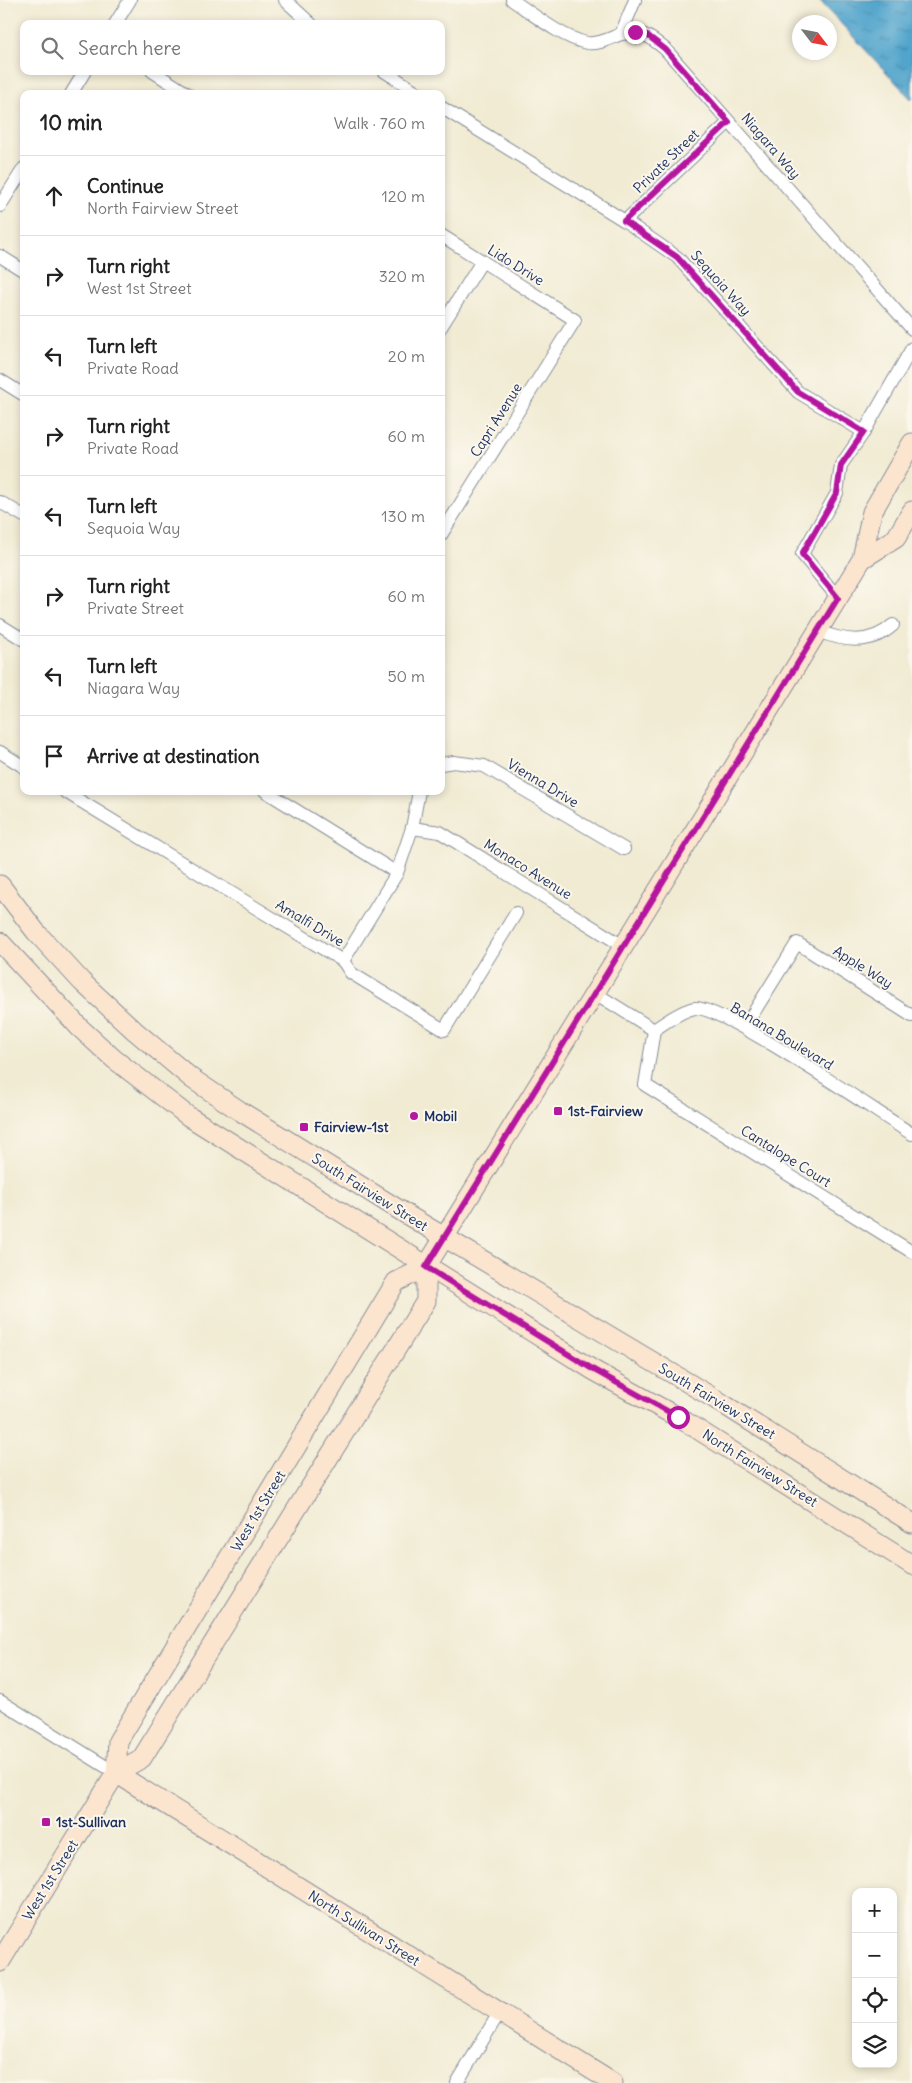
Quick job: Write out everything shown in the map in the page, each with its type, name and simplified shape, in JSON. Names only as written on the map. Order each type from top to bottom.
[{"type":"main road","points":[[0,942],[80,1028],[114,1059],[188,1116],[426,1267],[862,559],[872,512],[912,443]]},
{"type":"main road","points":[[862,559],[896,538],[912,511]]},
{"type":"main road","name":"South Fairview Street","points":[[0,885],[36,932],[82,982],[135,1031],[191,1078],[240,1111],[444,1238],[715,1399],[912,1523]]},
{"type":"main road","name":"North Fairview Street","points":[[426,1267],[594,1370],[686,1422],[912,1565]]},
{"type":"main road","name":"West 1st Street","points":[[0,1962],[116,1773],[118,1741],[396,1282],[426,1267],[426,1301],[142,1758],[116,1773]]},
{"type":"main road","name":"North Sullivan Street","points":[[116,1773],[613,2083]]},
{"type":"street","points":[[118,20],[130,0]]},
{"type":"street","points":[[285,0],[307,20]]},
{"type":"street","name":"Niagara Way","points":[[512,0],[568,36],[588,43],[635,32],[647,35],[665,49],[912,329]]},
{"type":"street","points":[[620,34],[635,0]]},
{"type":"street","points":[[73,90],[83,75]]},
{"type":"street","points":[[158,75],[182,90]]},
{"type":"street","points":[[390,75],[414,90]]},
{"type":"street","name":"Sequoia Way","points":[[445,109],[624,221],[677,257],[798,392],[864,432]]},
{"type":"street","name":"Private Street","points":[[624,221],[729,122]]},
{"type":"street","points":[[0,206],[20,174]]},
{"type":"street","name":"Lido Drive","points":[[445,238],[575,320]]},
{"type":"street","points":[[0,256],[20,268]]},
{"type":"street","points":[[445,321],[482,261]]},
{"type":"street","name":"Capri Avenue","points":[[445,529],[575,320]]},
{"type":"street","points":[[838,598],[802,554],[837,493],[841,465],[864,432],[912,348]]},
{"type":"street","points":[[0,380],[20,392]]},
{"type":"street","points":[[0,502],[20,514]]},
{"type":"street","points":[[0,625],[20,638]]},
{"type":"street","points":[[817,631],[840,639],[869,638],[882,635],[893,625]]},
{"type":"street","points":[[0,752],[20,764]]},
{"type":"street","name":"Vienna Drive","points":[[445,763],[454,762],[484,766],[624,849]]},
{"type":"street","name":"Amalfi Drive","points":[[71,795],[343,960],[351,973],[444,1030],[516,913]]},
{"type":"street","points":[[271,795],[397,873]]},
{"type":"street","points":[[343,960],[397,873],[412,828],[418,795]]},
{"type":"street","name":"Monaco Avenue","points":[[412,828],[440,832],[623,946]]},
{"type":"street","name":"Apple Way","points":[[744,1028],[797,944],[912,1016]]},
{"type":"street","points":[[595,993],[654,1030]]},
{"type":"street","name":"Banana Boulevard","points":[[654,1030],[674,1017],[695,1008],[710,1012],[744,1028],[912,1134]]},
{"type":"street","name":"Cantalope Court","points":[[654,1030],[645,1085],[912,1252]]},
{"type":"street","points":[[0,1701],[116,1773]]},
{"type":"street","points":[[456,2083],[500,2012]]},
{"type":"water","points":[[819,0],[912,0],[912,100],[837,19],[837,15],[833,15]]},
{"type":"place","name":"1st-Fairview","points":[[558,1111]]},
{"type":"place","name":"Mobil","points":[[414,1116]]},
{"type":"place","name":"Fairview-1st","points":[[304,1127]]},
{"type":"place","name":"1st-Sullivan","points":[[46,1822]]},
{"type":"route","points":[[635,32],[647,35],[665,49],[729,122],[624,221],[677,257],[798,392],[864,432],[841,465],[837,493],[802,554],[838,598],[426,1267],[594,1370],[678,1417]]}]
